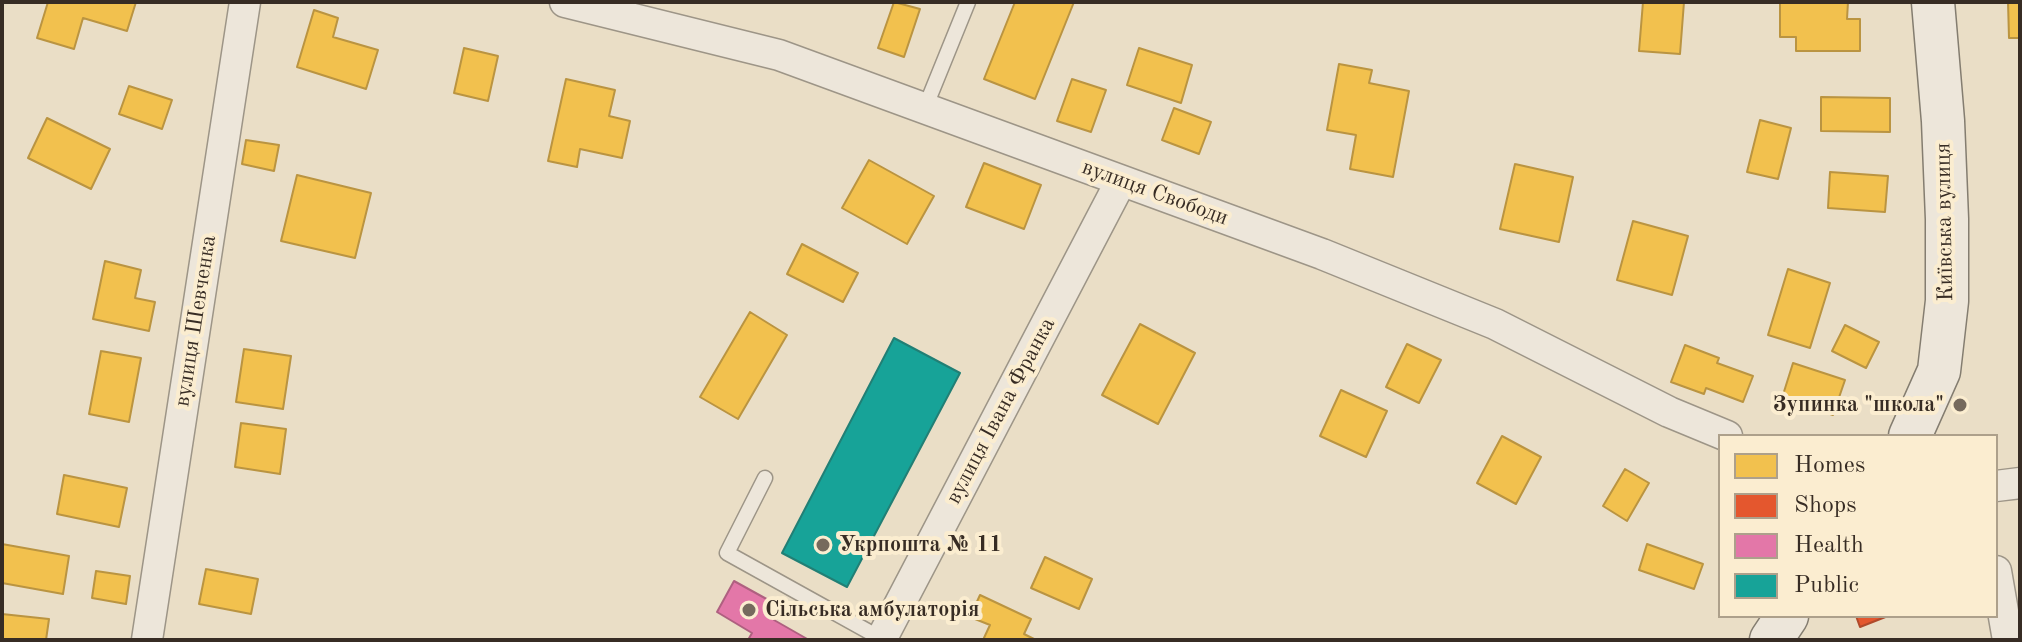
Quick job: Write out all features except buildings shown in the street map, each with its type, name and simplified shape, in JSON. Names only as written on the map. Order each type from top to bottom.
[{"type":"street","name":"вулиця Шевченка","points":[[147,640],[245,2]]},
{"type":"street","name":"вулиця Свободи","points":[[565,2],[779,55],[1322,254],[1495,324],[1669,412],[1722,434]]},
{"type":"street","name":"Київська вулиця","points":[[1911,434],[1939,371],[1947,301],[1943,121],[1933,2]]},
{"type":"street","name":"вулиця Івана Франка","points":[[881,640],[1121,181]]},
{"type":"street","points":[[1998,486],[2020,483]]},
{"type":"street","points":[[1998,582],[2008,640]]},
{"type":"street","points":[[1771,640],[1786,618]]},
{"type":"lane","points":[[925,108],[968,2]]},
{"type":"lane","points":[[765,478],[727,553],[881,640]]},
{"type":"place","name":"Зупинка \"школа\"","points":[[1960,405]]},
{"type":"place","name":"Укрпошта № 11","points":[[823,545]]},
{"type":"place","name":"Сільська амбулаторія","points":[[749,610]]}]
